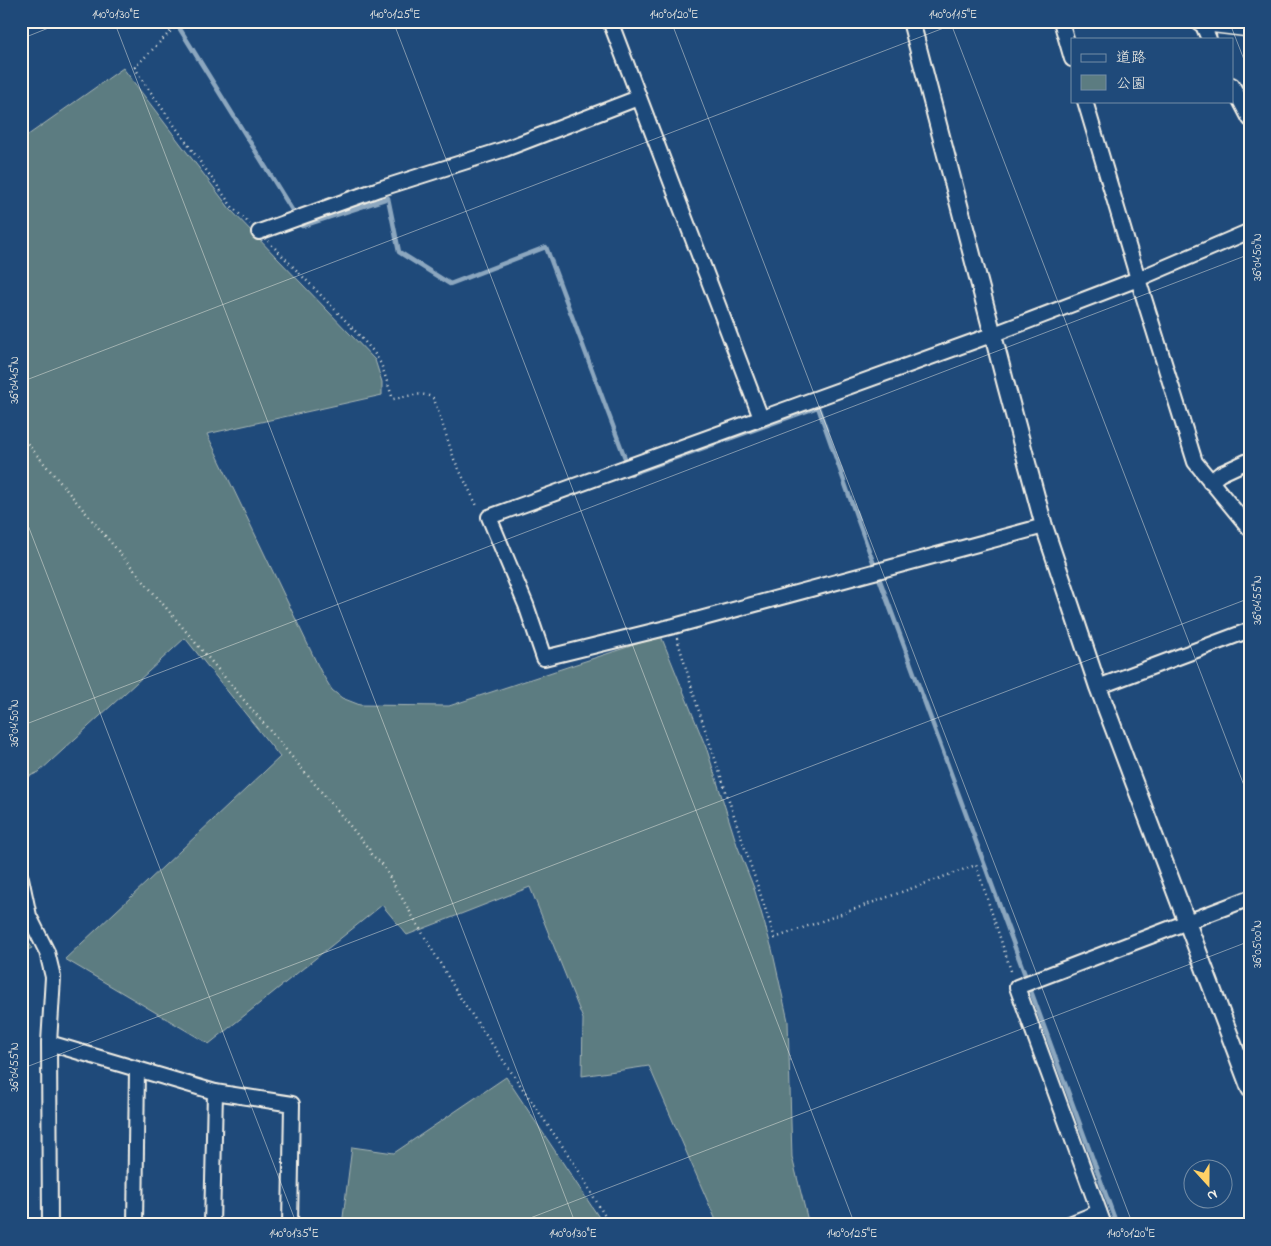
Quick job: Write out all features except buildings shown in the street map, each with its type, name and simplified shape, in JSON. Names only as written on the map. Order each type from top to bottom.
[{"type":"main road","points":[[1200,21],[1250,27]]},
{"type":"street","points":[[610,21],[761,418]]},
{"type":"street","points":[[911,21],[1044,526],[1098,687],[1250,1089]]},
{"type":"street","points":[[1061,21],[1071,56]]},
{"type":"street","points":[[1200,21],[1208,38]]},
{"type":"street","points":[[1234,88],[1250,119]]},
{"type":"street","points":[[259,232],[378,189],[505,149],[638,98]]},
{"type":"street","points":[[1085,102],[1195,462],[1250,529]]},
{"type":"street","points":[[1044,526],[674,626],[544,658],[526,605],[489,518],[994,334],[1138,279],[1250,231]]},
{"type":"street","points":[[1210,482],[1220,474],[1250,460]]},
{"type":"street","points":[[1098,687],[1250,630]]},
{"type":"street","points":[[21,878],[29,916],[48,952],[52,964],[49,1043],[50,1225]]},
{"type":"street","points":[[1067,1225],[1101,1218],[1016,987],[1250,898]]},
{"type":"street","points":[[49,1043],[215,1092],[292,1104],[290,1225]]},
{"type":"street","points":[[135,1225],[137,1069]]},
{"type":"street","points":[[212,1225],[215,1092]]},
{"type":"path","points":[[181,21],[135,66],[140,77],[233,208],[347,322],[372,351],[381,364],[393,399],[424,394],[430,395],[434,399],[454,460],[478,508],[489,518]]},
{"type":"path","points":[[21,436],[346,821],[371,854],[382,864],[461,999],[576,1166],[610,1225]]},
{"type":"path","points":[[674,626],[697,705],[775,938],[976,865],[1016,987]]},
{"type":"green space","points":[[123,68],[230,209],[375,360],[382,382],[382,395],[207,434],[321,672],[332,690],[342,698],[360,705],[449,706],[661,636],[707,750],[737,845],[754,888],[772,949],[788,1021],[792,1157],[809,1225],[718,1225],[649,1066],[582,1076],[583,1019],[530,887],[407,935],[382,905],[209,1044],[65,959],[280,757],[185,638],[39,772],[21,780],[21,140]]},
{"type":"green space","points":[[21,929],[32,948],[21,953]]},
{"type":"green space","points":[[506,1077],[604,1225],[342,1225],[352,1147],[394,1153]]},
{"type":"waterway","points":[[175,21],[302,226],[388,198],[399,252],[450,284],[546,247],[631,474],[818,407],[1117,1225]]}]
